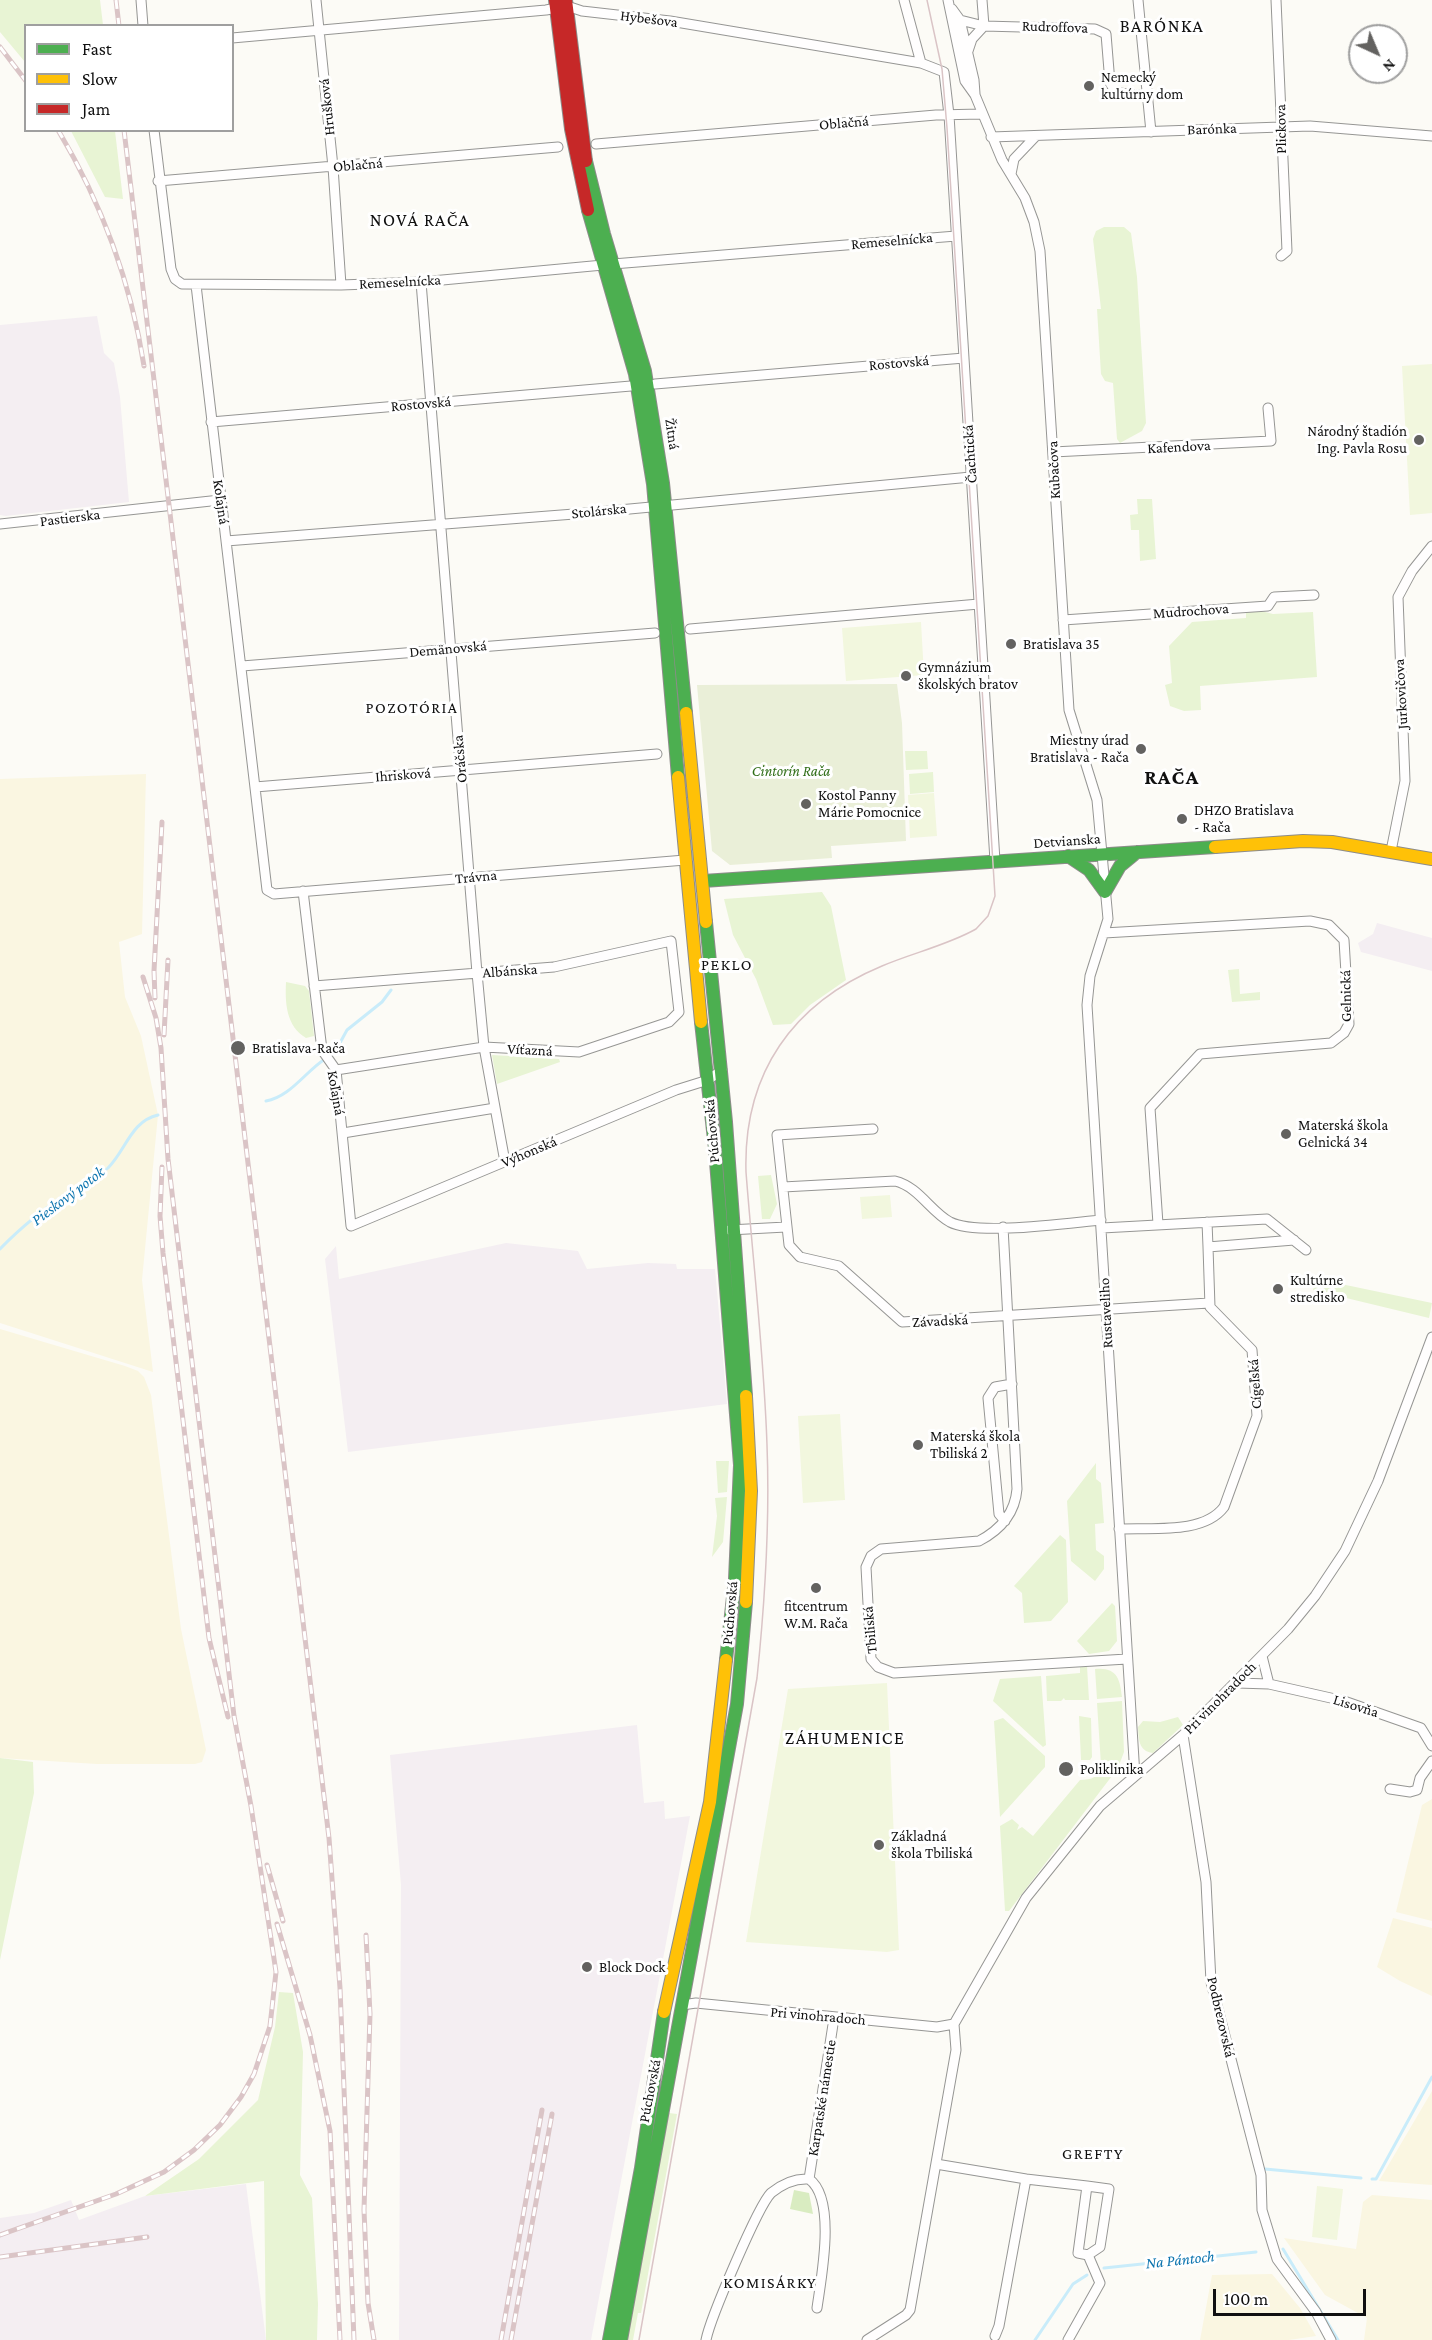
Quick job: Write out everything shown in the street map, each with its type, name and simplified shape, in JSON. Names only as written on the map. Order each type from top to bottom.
[{"type":"main road","name":"Žitná","points":[[561,4],[577,167],[608,265],[635,374],[660,505],[703,881]]},
{"type":"main road","name":"Žitná","points":[[660,505],[685,860]]},
{"type":"main road","name":"Detvianska","points":[[703,881],[1304,841],[1332,842],[1432,859]]},
{"type":"main road","points":[[1068,856],[1089,870],[1105,892],[1118,868],[1138,852]]},
{"type":"main road","points":[[685,860],[703,881],[690,901]]},
{"type":"main road","name":"Púchovská","points":[[609,2340],[641,2168],[665,2005],[710,1802],[735,1579],[740,1465],[721,1221],[685,860]]},
{"type":"main road","name":"Púchovská","points":[[621,2340],[737,1704],[750,1561],[749,1438],[736,1256],[740,1230],[734,1211],[703,881]]},
{"type":"street","points":[[141,0],[143,24]]},
{"type":"street","name":"Hrušková","points":[[316,0],[333,167],[341,285]]},
{"type":"street","points":[[904,0],[921,63]]},
{"type":"street","points":[[968,51],[972,39],[984,26],[982,0]]},
{"type":"street","points":[[1138,0],[1151,132]]},
{"type":"street","name":"Plickova","points":[[1276,0],[1283,126],[1280,136],[1287,251],[1281,256]]},
{"type":"street","points":[[948,1],[960,20]]},
{"type":"street","name":"Kubačova","points":[[948,1],[966,81],[975,95]]},
{"type":"street","name":"Hybešova","points":[[234,38],[561,4],[582,11],[681,23],[921,63]]},
{"type":"street","name":"Rudroffova","points":[[960,20],[984,26],[1095,29],[1109,33],[1110,82],[1114,90],[1119,93],[1146,95]]},
{"type":"street","name":"Kubačova","points":[[960,20],[981,114],[1031,214],[1039,246],[1069,710],[1096,793],[1102,854]]},
{"type":"street","name":"Čachtická","points":[[921,63],[944,72],[949,115],[995,861]]},
{"type":"street","name":"Oblačná","points":[[596,144],[981,114]]},
{"type":"street","name":"Barónka","points":[[991,137],[1283,126],[1432,136]]},
{"type":"street","points":[[154,132],[158,181],[171,272],[179,282],[196,285]]},
{"type":"street","points":[[1011,174],[1014,159],[1035,137]]},
{"type":"street","name":"Oblačná","points":[[158,181],[558,147]]},
{"type":"street","name":"Remeselnícka","points":[[196,285],[341,285],[422,282],[956,236]]},
{"type":"street","name":"Oráčska","points":[[422,282],[477,973],[484,1047],[505,1162]]},
{"type":"street","name":"Koľajná","points":[[196,285],[220,500],[242,666],[265,886],[268,891]]},
{"type":"street","name":"Rostovská","points":[[655,384],[964,358]]},
{"type":"street","name":"Rostovská","points":[[211,422],[630,386]]},
{"type":"street","name":"Kafendova","points":[[1053,453],[1271,441],[1268,408]]},
{"type":"street","name":"Stolárska","points":[[226,541],[442,525],[971,477]]},
{"type":"street","name":"Pastierska","points":[[0,524],[220,500]]},
{"type":"street","name":"Jurkovičova","points":[[1391,851],[1405,781],[1398,597],[1412,571],[1432,546]]},
{"type":"street","name":"Mudrochova","points":[[1063,620],[1268,606],[1274,597],[1314,595]]},
{"type":"street","points":[[690,629],[979,604]]},
{"type":"street","name":"Demänovská","points":[[242,666],[655,633]]},
{"type":"street","name":"Ihrisková","points":[[255,787],[657,754]]},
{"type":"street","name":"Rustaveliho","points":[[1102,854],[1108,918],[1090,976],[1087,1005],[1136,1776]]},
{"type":"street","name":"Trávna","points":[[268,891],[274,894],[685,860]]},
{"type":"street","name":"Koľajná","points":[[303,891],[322,1050],[336,1070],[351,1226]]},
{"type":"street","name":"Gelnická","points":[[1104,933],[1310,921],[1323,923],[1337,931],[1344,942],[1349,1024],[1340,1038],[1330,1043],[1200,1054],[1150,1108],[1158,1224]]},
{"type":"street","name":"Albánska","points":[[314,987],[554,967],[671,941],[674,974]]},
{"type":"street","name":"Víťazná","points":[[336,1070],[484,1047],[579,1052],[669,1022],[679,1012],[674,974]]},
{"type":"street","name":"Výhonská","points":[[351,1226],[676,1090],[708,1080],[722,1070]]},
{"type":"street","points":[[343,1133],[495,1108]]},
{"type":"street","name":"Závadská","points":[[873,1129],[777,1135],[789,1245],[800,1257],[839,1266],[904,1323],[1106,1310]]},
{"type":"street","points":[[783,1186],[895,1181],[911,1188],[950,1221],[971,1228],[1267,1219],[1306,1250]]},
{"type":"street","points":[[721,1221],[726,1229],[786,1227]]},
{"type":"street","points":[[1106,1310],[1209,1303],[1207,1222]]},
{"type":"street","name":"Tbiliská","points":[[1003,1227],[1017,1489],[1014,1506],[1005,1521],[993,1534],[979,1541],[883,1549],[873,1554],[866,1569],[870,1653],[875,1664],[883,1670],[894,1672],[1127,1659]]},
{"type":"street","points":[[1208,1247],[1294,1240]]},
{"type":"street","name":"Cígeľská","points":[[1119,1529],[1200,1523],[1223,1509],[1257,1413],[1252,1350],[1215,1315],[1209,1303]]},
{"type":"street","name":"Pri vinohradoch","points":[[682,2004],[696,2003],[937,2027],[954,2024],[1026,1898],[1100,1806],[1183,1736],[1237,1683],[1301,1614],[1345,1551],[1395,1440],[1432,1337]]},
{"type":"street","points":[[1005,1521],[999,1515],[988,1398],[994,1388],[1012,1384]]},
{"type":"street","points":[[1262,1656],[1269,1684]]},
{"type":"street","name":"Lisovňa","points":[[1237,1683],[1269,1684],[1344,1701],[1421,1728],[1432,1746]]},
{"type":"street","name":"Podbrezovská","points":[[1183,1736],[1206,1882],[1212,1982],[1261,2175],[1262,2210],[1277,2259],[1310,2303],[1331,2340]]},
{"type":"street","points":[[1390,1789],[1410,1792],[1417,1790],[1420,1778],[1432,1761]]},
{"type":"street","name":"Karpatské námestie","points":[[809,2179],[834,2018]]},
{"type":"street","points":[[867,2340],[906,2315],[910,2310],[956,2050],[954,2024]]},
{"type":"street","points":[[936,2164],[1026,2180],[1087,2186],[1108,2189],[1100,2247],[1088,2255],[1078,2253],[1087,2186]]},
{"type":"street","points":[[706,2340],[763,2204],[781,2187],[800,2179],[809,2179],[818,2189],[825,2222],[826,2246],[817,2308]]},
{"type":"street","points":[[995,2336],[999,2326],[1026,2180]]},
{"type":"street","points":[[1068,2340],[1100,2283],[1088,2255]]},
{"type":"shaded area","points":[[97,316],[104,353],[114,363],[120,397],[129,502],[0,515],[0,325]]},
{"type":"shaded area","points":[[146,774],[142,934],[119,942],[125,997],[141,1036],[158,1115],[142,1280],[153,1372],[0,1323],[0,779]]},
{"type":"shaded area","points":[[1377,923],[1432,938],[1432,971],[1361,952],[1358,943],[1373,934]]},
{"type":"shaded area","points":[[506,1243],[578,1251],[587,1269],[648,1263],[676,1264],[677,1269],[715,1269],[727,1404],[348,1452],[325,1259],[336,1246],[339,1279]]},
{"type":"shaded area","points":[[0,1329],[125,1366],[138,1371],[144,1377],[151,1395],[181,1629],[206,1750],[202,1762],[195,1764],[97,1764],[0,1758]]},
{"type":"shaded area","points":[[637,1725],[644,1803],[664,1801],[665,1819],[690,1816],[591,2340],[399,2340],[401,1885],[390,1755]]},
{"type":"shaded area","points":[[1432,1799],[1432,1921],[1396,1912],[1422,1805]]},
{"type":"shaded area","points":[[1393,1918],[1432,1928],[1432,1996],[1377,1967]]},
{"type":"shaded area","points":[[1432,2091],[1432,2185],[1379,2181]]},
{"type":"shaded area","points":[[246,2184],[266,2340],[0,2340],[0,2218],[34,2213],[71,2200],[79,2220],[145,2196]]},
{"type":"shaded area","points":[[1372,2195],[1432,2200],[1432,2340],[1364,2340],[1367,2318],[1325,2295],[1284,2238],[1356,2249],[1363,2202]]},
{"type":"shaded area","points":[[1272,2274],[1300,2308],[1316,2336],[1289,2340],[1200,2340],[1212,2275]]},
{"type":"green space","points":[[0,0],[100,0],[103,24],[24,24],[24,61],[0,32]]},
{"type":"green space","points":[[72,132],[115,132],[123,199],[105,197]]},
{"type":"green space","points":[[1104,227],[1124,227],[1131,233],[1137,277],[1146,423],[1142,431],[1120,443],[1117,439],[1113,383],[1105,381],[1101,374],[1097,309],[1101,309],[1093,239],[1096,231]]},
{"type":"green space","name":"Národný štadión Ing. Pavla Rosu","points":[[1432,364],[1432,513],[1410,515],[1402,366]]},
{"type":"green space","points":[[1137,499],[1152,499],[1156,559],[1140,561],[1139,530],[1131,530],[1130,515],[1138,514]]},
{"type":"green space","points":[[1261,611],[1273,614],[1313,612],[1317,677],[1200,686],[1201,710],[1184,711],[1170,706],[1165,685],[1172,683],[1169,646],[1192,622],[1246,618],[1246,612]]},
{"type":"green space","points":[[921,622],[924,675],[846,681],[842,628]]},
{"type":"green space","name":"Cintorín Rača","points":[[897,684],[902,723],[906,841],[831,846],[832,858],[730,865],[712,851],[697,685]]},
{"type":"green space","points":[[905,751],[927,751],[928,769],[906,770]]},
{"type":"green space","points":[[933,772],[934,792],[910,794],[909,774]]},
{"type":"green space","points":[[934,793],[937,836],[910,838],[908,795]]},
{"type":"green space","points":[[822,892],[831,906],[846,980],[810,1005],[791,1024],[773,1025],[756,979],[733,935],[724,899]]},
{"type":"green space","points":[[1239,969],[1240,994],[1260,992],[1260,1000],[1232,1002],[1228,970]]},
{"type":"green space","points":[[286,982],[305,986],[309,991],[314,1036],[306,1038],[294,1027],[288,1013]]},
{"type":"green space","points":[[492,1055],[559,1059],[560,1062],[497,1084]]},
{"type":"green space","points":[[771,1175],[777,1204],[770,1219],[762,1219],[758,1176]]},
{"type":"green space","points":[[890,1195],[892,1217],[862,1219],[860,1197]]},
{"type":"green space","points":[[1317,1279],[1432,1303],[1429,1318],[1313,1290]]},
{"type":"green space","points":[[840,1414],[845,1500],[803,1503],[798,1416]]},
{"type":"green space","points":[[716,1461],[729,1461],[727,1492],[718,1493]]},
{"type":"green space","points":[[1096,1463],[1096,1479],[1101,1483],[1104,1523],[1095,1524],[1096,1550],[1104,1556],[1104,1569],[1095,1581],[1071,1561],[1067,1501]]},
{"type":"green space","points":[[727,1497],[723,1542],[712,1557],[717,1516],[715,1498]]},
{"type":"green space","points":[[1060,1535],[1066,1540],[1068,1602],[1051,1621],[1024,1623],[1022,1593],[1014,1586]]},
{"type":"green space","points":[[1112,1603],[1115,1606],[1117,1641],[1109,1651],[1089,1654],[1077,1641]]},
{"type":"green space","points":[[1087,1666],[1089,1700],[1065,1700],[1064,1698],[1061,1701],[1047,1701],[1046,1676],[1080,1673],[1080,1667]]},
{"type":"green space","points":[[1095,1669],[1113,1672],[1120,1685],[1122,1697],[1097,1699]]},
{"type":"green space","points":[[1041,1676],[1046,1745],[1043,1747],[993,1701],[1000,1679]]},
{"type":"green space","points":[[887,1683],[899,1950],[887,1952],[746,1942],[788,1689]]},
{"type":"green space","points":[[1122,1701],[1124,1752],[1118,1768],[1009,1911],[1005,1911],[1000,1826],[1012,1819],[1019,1825],[1017,1830],[1022,1827],[1033,1836],[1080,1780],[1097,1775],[1101,1765],[1097,1703]]},
{"type":"green space","points":[[1079,1716],[1091,1718],[1092,1757],[1090,1760],[1081,1760]]},
{"type":"green space","points":[[1178,1717],[1183,1725],[1153,1753],[1144,1750],[1139,1740],[1138,1727],[1143,1721],[1160,1722]]},
{"type":"green space","points":[[1003,1718],[1045,1756],[1045,1767],[1000,1817],[994,1721]]},
{"type":"green space","points":[[0,1758],[33,1762],[34,1793],[0,1960]]},
{"type":"green space","points":[[279,1992],[293,1993],[303,2052],[300,2175],[312,2198],[318,2304],[317,2340],[266,2340],[264,2181],[145,2196],[199,2159],[258,2100],[275,2027]]},
{"type":"green space","points":[[669,2113],[677,2114],[641,2313],[638,2313],[633,2340],[626,2340]]},
{"type":"green space","points":[[1317,2186],[1343,2189],[1337,2240],[1312,2237]]},
{"type":"green space","points":[[794,2190],[809,2193],[813,2214],[790,2209]]},
{"type":"waterway","name":"Pieskový potok","points":[[335,1052],[347,1030],[382,1002],[391,990]]},
{"type":"waterway","name":"Pieskový potok","points":[[266,1101],[283,1095],[325,1059]]},
{"type":"waterway","name":"Pieskový potok","points":[[0,1249],[46,1208],[108,1168],[141,1123],[158,1115]]},
{"type":"waterway","points":[[1372,2179],[1376,2179],[1432,2077]]},
{"type":"waterway","points":[[1265,2169],[1361,2178]]},
{"type":"waterway","name":"Na Pántoch","points":[[1283,2249],[1338,2340]]},
{"type":"waterway","name":"Na Pántoch","points":[[1104,2268],[1256,2252]]},
{"type":"waterway","name":"Na Pántoch","points":[[1035,2340],[1073,2284],[1087,2275]]},
{"type":"tram line","points":[[639,2340],[757,1678],[760,1649],[766,1562],[768,1474],[766,1411],[746,1172],[747,1136],[753,1103],[764,1073],[780,1046],[799,1021],[823,1000],[850,981],[882,966],[954,940],[976,929],[988,916],[995,896],[947,128],[942,69],[927,0]]},
{"type":"railway","points":[[116,0],[119,24]]},
{"type":"railway","points":[[0,47],[24,78]]},
{"type":"railway","points":[[59,132],[88,186],[112,244],[131,304],[144,366]]},
{"type":"railway","points":[[124,132],[329,1838],[340,1988],[354,2340]]},
{"type":"railway","points":[[155,998],[154,971],[162,822]]},
{"type":"railway","points":[[164,1035],[168,960]]},
{"type":"railway","points":[[0,2235],[116,2194],[164,2172],[194,2150],[220,2125],[241,2097],[254,2074],[270,2026],[276,1972],[251,1806],[234,1716],[168,1159],[161,1048],[156,1018],[143,977]]},
{"type":"railway","points":[[162,1167],[160,1216],[163,1253],[209,1638],[228,1717]]},
{"type":"railway","points":[[267,1865],[283,1921]]},
{"type":"railway","points":[[277,1924],[310,2035],[330,2131],[340,2340]]},
{"type":"railway","points":[[366,1935],[370,2014],[364,2210],[368,2303],[374,2340]]},
{"type":"railway","points":[[501,2340],[542,2110]]},
{"type":"railway","points":[[511,2340],[552,2114]]},
{"type":"railway","points":[[0,2257],[147,2237]]},
{"type":"traffic: fast","points":[[586,161],[604,234],[645,371],[663,483],[686,713]]},
{"type":"traffic: fast","points":[[588,210],[635,374],[653,484],[678,777]]},
{"type":"traffic: fast","points":[[703,881],[1215,847]]},
{"type":"traffic: fast","points":[[1068,856],[1089,870],[1105,892],[1120,866],[1137,852]]},
{"type":"traffic: fast","points":[[706,922],[726,1122],[746,1396]]},
{"type":"traffic: fast","points":[[701,1022],[715,1149],[740,1465],[735,1579],[726,1660]]},
{"type":"traffic: fast","points":[[621,2340],[737,1704],[746,1602]]},
{"type":"traffic: fast","points":[[609,2340],[641,2168],[664,2012]]},
{"type":"traffic: slow","points":[[686,713],[706,922]]},
{"type":"traffic: slow","points":[[678,777],[701,1022]]},
{"type":"traffic: slow","points":[[1215,847],[1303,841],[1332,842],[1432,859]]},
{"type":"traffic: slow","points":[[746,1396],[751,1491],[746,1602]]},
{"type":"traffic: slow","points":[[664,2012],[710,1802],[726,1660]]},
{"type":"traffic: jam","points":[[555,0],[571,129],[588,210]]},
{"type":"traffic: jam","points":[[566,0],[586,161]]},
{"type":"place","name":"Nemecký kultúrny dom","points":[[1089,86]]},
{"type":"place","name":"Národný štadión Ing. Pavla Rosu","points":[[1419,440]]},
{"type":"place","name":"Bratislava 35","points":[[1011,644]]},
{"type":"place","name":"Gymnázium školských bratov","points":[[906,676]]},
{"type":"place","name":"Miestny úrad Bratislava - Rača","points":[[1141,749]]},
{"type":"place","name":"Kostol Panny Márie Pomocnice","points":[[806,804]]},
{"type":"place","name":"DHZO Bratislava - Rača","points":[[1182,819]]},
{"type":"place","name":"Bratislava-Rača","points":[[238,1048]]},
{"type":"place","name":"Materská škola Gelnická 34","points":[[1286,1134]]},
{"type":"place","name":"Kultúrne stredisko","points":[[1278,1289]]},
{"type":"place","name":"Materská škola Tbiliská 2","points":[[918,1445]]},
{"type":"place","name":"fitcentrum W.M. Rača","points":[[816,1588]]},
{"type":"place","name":"Poliklinika","points":[[1066,1769]]},
{"type":"place","name":"Základná škola Tbiliská","points":[[879,1845]]},
{"type":"place","name":"Block Dock","points":[[587,1967]]},
{"type":"district","name":"BARÓNKA","points":[[1162,26]]},
{"type":"district","name":"NOVÁ RAČA","points":[[420,220]]},
{"type":"district","name":"POZOTÓRIA","points":[[412,708]]},
{"type":"district","name":"RAČA","points":[[1172,778]]},
{"type":"district","name":"PEKLO","points":[[727,965]]},
{"type":"district","name":"ZÁHUMENICE","points":[[845,1738]]},
{"type":"district","name":"GREFTY","points":[[1093,2154]]},
{"type":"district","name":"KOMISÁRKY","points":[[770,2283]]}]
